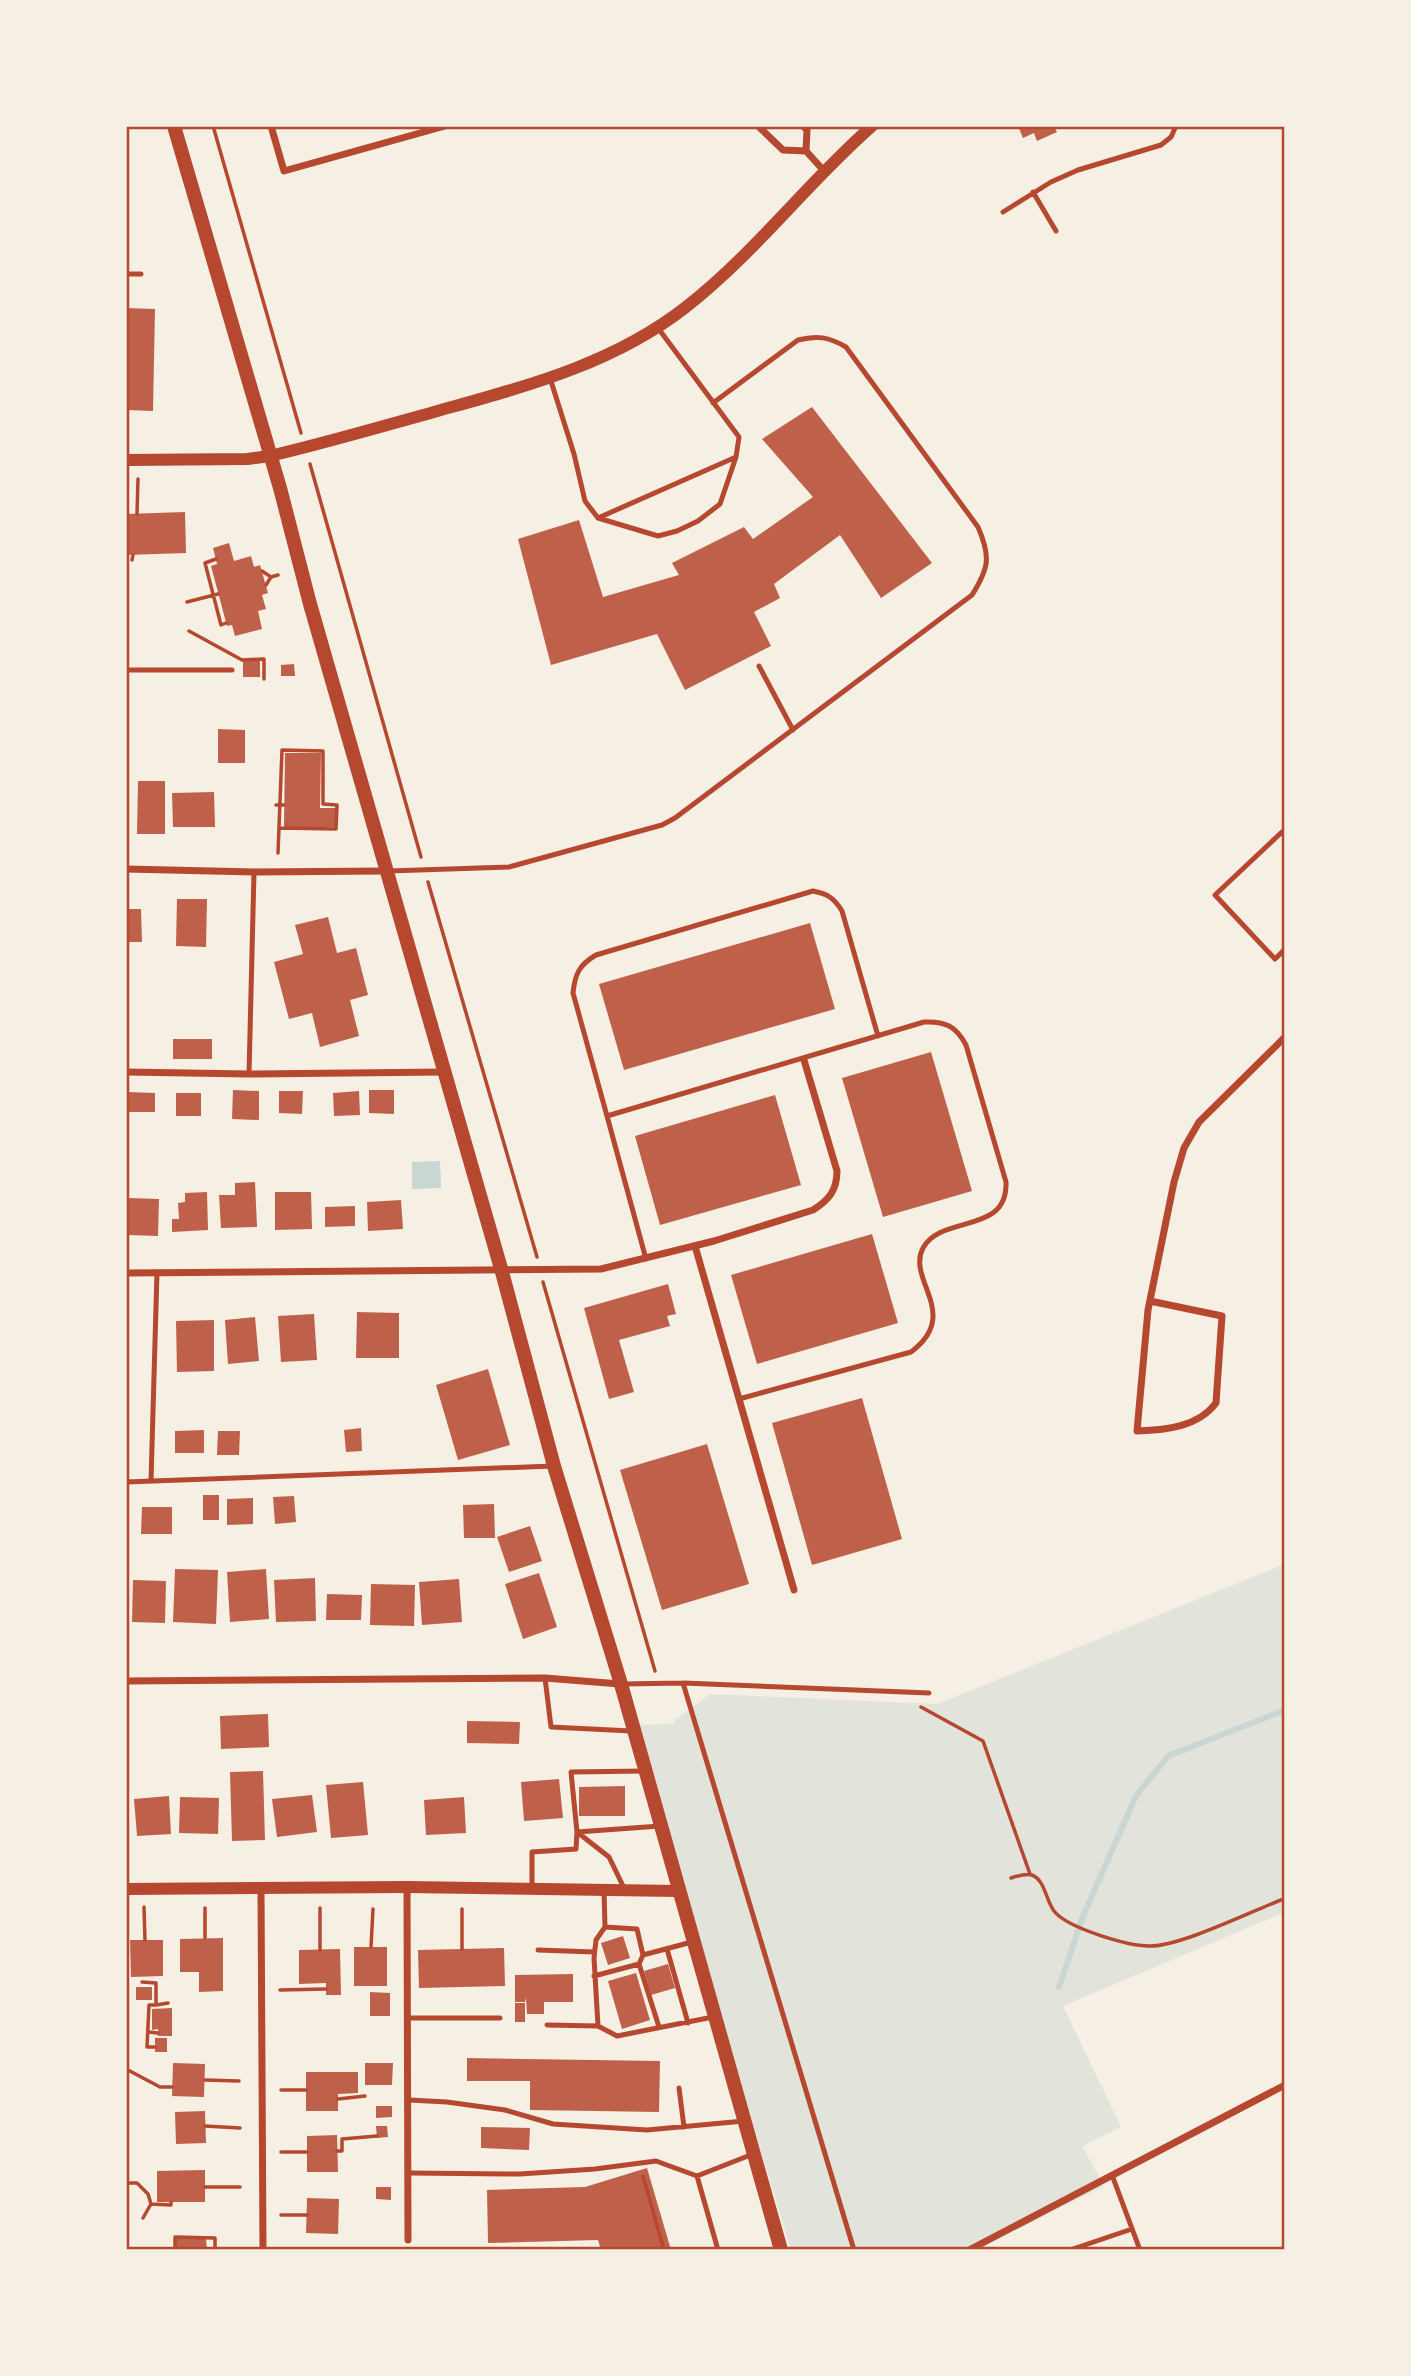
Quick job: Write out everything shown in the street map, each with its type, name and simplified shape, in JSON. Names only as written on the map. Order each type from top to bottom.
[{"type":"main road","points":[[174,126],[502,1272],[554,1466],[621,1684],[781,2250]]},
{"type":"street","points":[[271,126],[284,171],[444,126]]},
{"type":"street","points":[[758,126],[783,150],[806,150]]},
{"type":"street","points":[[803,126],[807,130],[806,150],[825,172]]},
{"type":"street","points":[[126,460],[247,459],[270,456],[479,400],[550,378],[620,350],[658,328],[713,285],[872,126]]},
{"type":"street","points":[[126,869],[386,871]]},
{"type":"street","points":[[1150,1301],[1222,1316],[1216,1403],[1208,1414],[1170,1430],[1137,1432],[1148,1310],[1174,1182],[1184,1148],[1199,1122],[1285,1037]]},
{"type":"street","points":[[126,1273],[502,1272],[601,1269],[695,1246],[813,1210],[833,1193],[837,1182],[804,1060]]},
{"type":"street","points":[[126,1072],[444,1072]]},
{"type":"street","points":[[695,1246],[794,1590]]},
{"type":"street","points":[[126,1681],[545,1678],[621,1684]]},
{"type":"street","points":[[126,1889],[407,1887],[678,1891]]},
{"type":"street","points":[[407,1887],[408,2240]]},
{"type":"street","points":[[261,1889],[263,2250]]},
{"type":"street","points":[[968,2250],[1285,2085]]},
{"type":"lane","points":[[1003,212],[1033,192],[1078,170],[1161,145],[1171,137],[1176,126]]},
{"type":"lane","points":[[1033,192],[1056,231]]},
{"type":"lane","points":[[126,274],[141,274]]},
{"type":"lane","points":[[550,378],[574,454],[585,501],[598,518],[658,536],[677,531],[698,521],[720,504],[736,457],[739,437],[658,328]]},
{"type":"lane","points":[[386,871],[509,867],[662,825],[675,818],[972,595],[985,574],[987,561],[985,543],[978,527],[846,347],[833,339],[814,336],[798,340],[713,402]]},
{"type":"lane","points":[[598,518],[736,457]]},
{"type":"lane","points":[[759,666],[793,730]]},
{"type":"lane","points":[[126,670],[232,670]]},
{"type":"lane","points":[[1285,835],[1282,832],[1215,895],[1275,959],[1285,949]]},
{"type":"lane","points":[[249,1074],[254,872]]},
{"type":"lane","points":[[646,1259],[573,993],[575,976],[582,963],[596,955],[813,891],[826,894],[842,911],[878,1036]]},
{"type":"lane","points":[[607,1116],[804,1060],[924,1022],[940,1021],[959,1032],[966,1045],[1006,1182],[1006,1192],[1002,1205],[992,1214],[943,1232],[929,1240],[922,1251],[920,1265],[934,1315],[929,1333],[921,1345],[911,1352],[739,1399]]},
{"type":"lane","points":[[151,1481],[157,1272]]},
{"type":"lane","points":[[126,1482],[554,1466]]},
{"type":"lane","points":[[545,1678],[551,1727],[633,1731]]},
{"type":"lane","points":[[682,1683],[854,2250]]},
{"type":"lane","points":[[621,1684],[682,1683],[929,1693]]},
{"type":"lane","points":[[532,1889],[531,1852],[576,1849],[571,1772],[645,1771]]},
{"type":"lane","points":[[577,1832],[660,1826]]},
{"type":"lane","points":[[577,1832],[609,1857],[625,1890]]},
{"type":"lane","points":[[598,2026],[594,1952],[596,1940],[605,1927],[604,1890]]},
{"type":"lane","points":[[605,1927],[637,1929],[643,1955],[639,1964],[659,2027]]},
{"type":"lane","points":[[643,1955],[693,1942]]},
{"type":"lane","points":[[667,1949],[688,2023]]},
{"type":"lane","points":[[538,1950],[594,1952]]},
{"type":"lane","points":[[594,1976],[639,1964]]},
{"type":"lane","points":[[547,2025],[598,2026],[617,2036],[714,2017]]},
{"type":"lane","points":[[408,2018],[500,2018]]},
{"type":"lane","points":[[679,2088],[684,2127]]},
{"type":"lane","points":[[409,2100],[505,2110],[553,2124],[647,2130],[744,2121]]},
{"type":"lane","points":[[409,2173],[520,2174],[596,2169],[656,2161],[697,2176],[753,2154]]},
{"type":"lane","points":[[1112,2175],[1140,2250]]},
{"type":"lane","points":[[697,2176],[718,2250]]},
{"type":"lane","points":[[1070,2250],[1132,2229]]},
{"type":"lane","points":[[408,2240],[409,2250]]},
{"type":"path","points":[[212,126],[300,426]]},
{"type":"path","points":[[314,477],[318,495]]},
{"type":"path","points":[[137,514],[138,480]]},
{"type":"path","points":[[216,559],[205,563],[216,594],[221,625],[226,623]]},
{"type":"path","points":[[262,570],[271,577]]},
{"type":"path","points":[[266,585],[271,577],[278,575]]},
{"type":"path","points":[[187,602],[216,594]]},
{"type":"path","points":[[189,631],[242,660],[264,659],[264,679]]},
{"type":"path","points":[[278,746],[282,750],[323,751],[321,804],[337,805],[337,829],[279,828]]},
{"type":"path","points":[[278,853],[282,750]]},
{"type":"path","points":[[545,1289],[659,1684]]},
{"type":"path","points":[[890,1691],[982,1741],[1030,1874],[1040,1882],[1055,1912],[1060,1916],[1094,1933],[1135,1945],[1165,1946],[1281,1900]]},
{"type":"path","points":[[1011,1878],[1030,1874]]},
{"type":"path","points":[[144,1907],[145,1940]]},
{"type":"path","points":[[205,1908],[205,1938]]},
{"type":"path","points":[[320,1908],[320,1950]]},
{"type":"path","points":[[371,1947],[373,1909]]},
{"type":"path","points":[[462,1909],[462,1949]]},
{"type":"path","points":[[143,1977],[142,1984],[156,1983],[156,2005]]},
{"type":"path","points":[[280,1990],[326,1989]]},
{"type":"path","points":[[155,2047],[148,2047],[149,2005],[168,2003]]},
{"type":"path","points":[[148,2032],[158,2033]]},
{"type":"path","points":[[126,2069],[160,2087],[172,2087]]},
{"type":"path","points":[[205,2080],[239,2081]]},
{"type":"path","points":[[281,2090],[306,2090]]},
{"type":"path","points":[[338,2099],[365,2096]]},
{"type":"path","points":[[205,2126],[240,2128]]},
{"type":"path","points":[[337,2151],[342,2151],[342,2139],[377,2136]]},
{"type":"path","points":[[281,2151],[307,2152]]},
{"type":"path","points":[[643,2174],[664,2250]]},
{"type":"path","points":[[126,2183],[138,2183],[148,2194],[151,2204],[143,2218]]},
{"type":"path","points":[[205,2188],[240,2187]]},
{"type":"path","points":[[151,2204],[171,2205],[171,2202]]},
{"type":"path","points":[[281,2215],[307,2215]]},
{"type":"path","points":[[175,2250],[175,2237],[201,2237],[215,2238],[215,2250]]},
{"type":"shaded area","points":[[440,1161],[441,1188],[412,1189],[412,1162]]},
{"type":"shaded area","points":[[1285,1564],[1285,1912],[1063,2006],[1121,2127],[1082,2146],[1104,2186],[976,2250],[791,2250],[631,1725],[675,1724],[675,1720],[710,1694],[937,1704]]},
{"type":"building","points":[[1018,126],[1054,126],[1057,132],[1037,141],[1034,133],[1023,138]]},
{"type":"building","points":[[126,308],[155,309],[153,411],[126,410]]},
{"type":"building","points":[[812,407],[932,563],[881,598],[840,535],[774,584],[780,598],[754,612],[771,646],[685,690],[657,634],[551,665],[518,539],[579,520],[603,597],[679,575],[672,563],[744,527],[753,539],[813,497],[762,439]]},
{"type":"building","points":[[185,512],[186,553],[126,555],[126,514]]},
{"type":"building","points":[[229,543],[234,561],[251,556],[254,567],[260,565],[268,593],[262,595],[266,609],[258,611],[262,629],[235,636],[232,625],[227,626],[211,566],[217,564],[213,548]]},
{"type":"building","points":[[243,661],[260,661],[260,677],[243,677]]},
{"type":"building","points":[[294,664],[295,676],[281,676],[281,665]]},
{"type":"building","points":[[218,729],[245,730],[245,763],[218,763]]},
{"type":"building","points":[[285,753],[321,753],[320,808],[336,808],[335,827],[284,827]]},
{"type":"building","points":[[138,781],[165,781],[165,834],[137,834]]},
{"type":"building","points":[[214,792],[215,827],[173,827],[172,793]]},
{"type":"building","points":[[177,899],[207,899],[206,947],[176,946]]},
{"type":"building","points":[[126,909],[141,909],[142,942],[126,942]]},
{"type":"building","points":[[328,917],[337,953],[356,948],[368,995],[350,1000],[359,1036],[320,1047],[312,1013],[289,1019],[274,962],[303,954],[295,925]]},
{"type":"building","points":[[810,923],[835,1009],[624,1070],[599,984]]},
{"type":"building","points":[[173,1039],[212,1039],[212,1059],[173,1059]]},
{"type":"building","points":[[931,1052],[972,1191],[883,1217],[842,1078]]},
{"type":"building","points":[[233,1090],[259,1091],[259,1120],[232,1119]]},
{"type":"building","points":[[369,1090],[394,1090],[394,1114],[369,1113]]},
{"type":"building","points":[[279,1091],[303,1091],[302,1114],[279,1113]]},
{"type":"building","points":[[359,1091],[360,1115],[334,1116],[333,1093]]},
{"type":"building","points":[[127,1092],[155,1093],[155,1112],[127,1112]]},
{"type":"building","points":[[176,1093],[201,1093],[201,1116],[176,1116]]},
{"type":"building","points":[[775,1095],[801,1185],[660,1225],[635,1136]]},
{"type":"building","points":[[255,1182],[257,1227],[221,1228],[219,1195],[235,1195],[235,1183]]},
{"type":"building","points":[[207,1192],[208,1230],[172,1232],[172,1219],[179,1219],[178,1203],[185,1202],[185,1193]]},
{"type":"building","points":[[275,1192],[311,1192],[312,1229],[275,1230]]},
{"type":"building","points":[[129,1198],[159,1199],[158,1236],[128,1235]]},
{"type":"building","points":[[401,1200],[403,1229],[368,1231],[367,1202]]},
{"type":"building","points":[[355,1206],[355,1226],[325,1227],[325,1207]]},
{"type":"building","points":[[872,1234],[898,1323],[757,1364],[731,1275]]},
{"type":"building","points":[[668,1284],[676,1314],[667,1316],[670,1326],[619,1340],[634,1392],[609,1399],[584,1308]]},
{"type":"building","points":[[357,1312],[399,1313],[399,1358],[356,1358]]},
{"type":"building","points":[[314,1314],[317,1360],[281,1362],[278,1316]]},
{"type":"building","points":[[255,1317],[259,1361],[228,1364],[225,1320]]},
{"type":"building","points":[[214,1320],[214,1371],[177,1372],[176,1321]]},
{"type":"building","points":[[488,1369],[510,1445],[458,1460],[436,1385]]},
{"type":"building","points":[[862,1398],[902,1539],[812,1565],[772,1423]]},
{"type":"building","points":[[361,1428],[362,1451],[346,1452],[344,1430]]},
{"type":"building","points":[[204,1430],[204,1453],[175,1453],[175,1431]]},
{"type":"building","points":[[218,1431],[240,1431],[239,1455],[217,1455]]},
{"type":"building","points":[[707,1444],[749,1584],[662,1610],[620,1470]]},
{"type":"building","points":[[203,1495],[219,1495],[219,1520],[203,1520]]},
{"type":"building","points":[[294,1496],[296,1522],[275,1524],[273,1497]]},
{"type":"building","points":[[253,1498],[253,1524],[227,1525],[227,1499]]},
{"type":"building","points":[[494,1504],[495,1538],[464,1538],[463,1505]]},
{"type":"building","points":[[142,1507],[172,1507],[172,1534],[141,1534]]},
{"type":"building","points":[[530,1526],[542,1561],[509,1572],[497,1537]]},
{"type":"building","points":[[175,1569],[218,1570],[216,1624],[173,1622]]},
{"type":"building","points":[[266,1569],[269,1619],[230,1622],[227,1572]]},
{"type":"building","points":[[539,1573],[557,1627],[523,1639],[505,1584]]},
{"type":"building","points":[[315,1578],[316,1621],[276,1622],[274,1580]]},
{"type":"building","points":[[459,1579],[462,1622],[422,1625],[419,1582]]},
{"type":"building","points":[[133,1580],[166,1581],[165,1623],[132,1622]]},
{"type":"building","points":[[371,1584],[415,1585],[414,1626],[370,1625]]},
{"type":"building","points":[[327,1594],[362,1595],[361,1620],[326,1620]]},
{"type":"building","points":[[268,1714],[269,1747],[221,1749],[220,1716]]},
{"type":"building","points":[[467,1721],[520,1722],[519,1744],[467,1743]]},
{"type":"building","points":[[263,1771],[265,1840],[232,1841],[230,1772]]},
{"type":"building","points":[[559,1779],[563,1818],[524,1821],[521,1782]]},
{"type":"building","points":[[363,1782],[368,1835],[331,1838],[326,1785]]},
{"type":"building","points":[[625,1786],[625,1816],[579,1816],[579,1787]]},
{"type":"building","points":[[312,1795],[317,1832],[277,1837],[272,1799]]},
{"type":"building","points":[[169,1796],[171,1834],[137,1836],[134,1799]]},
{"type":"building","points":[[180,1797],[219,1798],[218,1834],[179,1833]]},
{"type":"building","points":[[464,1797],[466,1833],[426,1835],[424,1800]]},
{"type":"building","points":[[623,1936],[630,1958],[608,1965],[601,1943]]},
{"type":"building","points":[[223,1938],[223,1991],[199,1992],[199,1972],[180,1972],[180,1939]]},
{"type":"building","points":[[130,1940],[163,1940],[163,1976],[131,1977]]},
{"type":"building","points":[[354,1947],[387,1947],[387,1986],[354,1986]]},
{"type":"building","points":[[504,1948],[505,1986],[419,1988],[418,1950]]},
{"type":"building","points":[[340,1949],[341,1995],[326,1995],[326,1983],[299,1984],[299,1950]]},
{"type":"building","points":[[668,1964],[675,1988],[651,1995],[644,1971]]},
{"type":"building","points":[[636,1973],[650,2020],[622,2029],[608,1981]]},
{"type":"building","points":[[573,1974],[573,2002],[544,2002],[544,2014],[527,2014],[526,1998],[525,2002],[515,2002],[515,1975]]},
{"type":"building","points":[[136,1987],[152,1987],[152,2000],[136,2000]]},
{"type":"building","points":[[370,1992],[390,1993],[390,2016],[370,2016]]},
{"type":"building","points":[[515,2003],[525,2003],[525,2022],[515,2022]]},
{"type":"building","points":[[172,2008],[172,2036],[158,2036],[158,2029],[152,2030],[152,2009]]},
{"type":"building","points":[[155,2038],[167,2038],[167,2052],[155,2052]]},
{"type":"building","points":[[467,2058],[660,2061],[659,2112],[530,2110],[530,2081],[467,2081]]},
{"type":"building","points":[[173,2063],[205,2064],[204,2097],[172,2096]]},
{"type":"building","points":[[365,2063],[393,2063],[392,2085],[365,2085]]},
{"type":"building","points":[[306,2072],[358,2072],[358,2093],[338,2094],[338,2111],[306,2111]]},
{"type":"building","points":[[376,2106],[392,2106],[392,2117],[376,2118]]},
{"type":"building","points":[[205,2111],[206,2143],[176,2144],[175,2112]]},
{"type":"building","points":[[376,2126],[387,2126],[388,2137],[377,2138]]},
{"type":"building","points":[[481,2127],[530,2128],[529,2150],[481,2148]]},
{"type":"building","points":[[337,2135],[338,2172],[307,2172],[307,2136]]},
{"type":"building","points":[[647,2168],[671,2250],[601,2250],[598,2240],[488,2243],[487,2190],[585,2187]]},
{"type":"building","points":[[205,2170],[205,2202],[157,2202],[157,2171]]},
{"type":"building","points":[[376,2187],[391,2187],[391,2200],[376,2199]]},
{"type":"building","points":[[307,2198],[339,2199],[338,2234],[306,2233]]},
{"type":"building","points":[[176,2239],[206,2239],[207,2250],[176,2250]]},
{"type":"waterway","points":[[1059,1987],[1083,1916],[1136,1796],[1168,1756],[1285,1710]]}]
